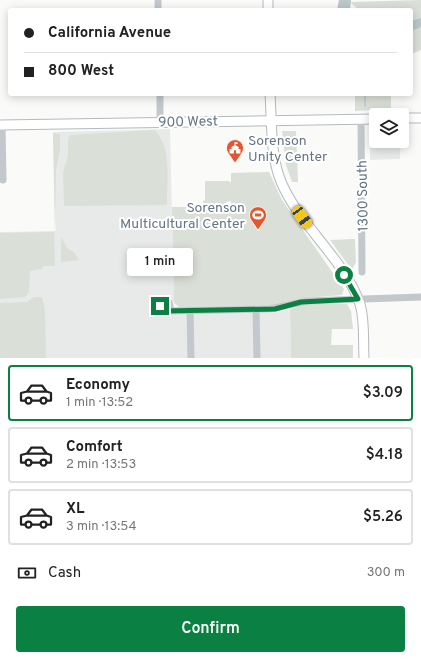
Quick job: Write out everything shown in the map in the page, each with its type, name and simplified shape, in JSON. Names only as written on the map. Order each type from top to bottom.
[{"type":"main road","points":[[270,96],[276,163],[284,187],[294,206],[348,281],[358,299],[363,321],[364,358]]},
{"type":"main road","points":[[409,118],[421,118]]},
{"type":"main road","name":"900 West","points":[[1,125],[369,119]]},
{"type":"street","points":[[160,96],[160,122]]},
{"type":"street","name":"1300 South","points":[[361,119],[362,272]]},
{"type":"street","points":[[1,125],[3,180]]},
{"type":"street","points":[[171,310],[256,310],[280,308],[307,301],[421,297]]},
{"type":"street","points":[[190,310],[191,358]]},
{"type":"street","points":[[256,310],[257,358]]},
{"type":"shaded area","points":[[339,0],[351,0],[350,8],[337,8]]},
{"type":"shaded area","points":[[421,0],[421,50],[413,53],[413,8],[357,8],[350,2]]},
{"type":"shaded area","points":[[421,18],[421,27],[413,30],[413,20]]},
{"type":"shaded area","points":[[355,96],[391,96],[391,108],[369,108],[369,110],[355,111]]},
{"type":"shaded area","points":[[170,129],[174,303],[169,296],[162,296],[156,301],[156,307],[161,313],[274,313],[290,309],[291,358],[0,358],[0,232],[56,231],[53,132]]},
{"type":"shaded area","points":[[155,130],[164,146],[166,155],[168,175],[167,205],[64,206],[63,173],[68,155],[68,140],[70,135]]},
{"type":"shaded area","points":[[282,131],[296,131],[298,182],[292,182],[286,165]]},
{"type":"shaded area","points":[[53,133],[60,134],[60,151],[56,169],[55,239]]},
{"type":"shaded area","points":[[370,148],[400,148],[400,159],[370,160]]},
{"type":"shaded area","points":[[269,172],[282,200],[344,289],[342,295],[304,298],[275,306],[179,307],[174,303],[172,207],[231,207],[231,201],[226,202],[225,206],[205,206],[203,204],[203,201],[205,200],[205,181],[229,181],[231,183],[231,173]]},
{"type":"shaded area","points":[[54,232],[55,266],[43,266],[42,269],[30,271],[29,292],[25,297],[0,299],[0,233]]},
{"type":"shaded area","points":[[61,237],[67,248],[74,252],[79,260],[61,262]]},
{"type":"shaded area","points":[[355,239],[356,262],[352,270],[330,240]]},
{"type":"shaded area","points":[[34,297],[42,297],[45,311],[46,358],[0,358],[0,303],[27,302]]},
{"type":"shaded area","points":[[306,304],[347,304],[351,311],[353,329],[332,329],[331,345],[353,345],[353,358],[291,358],[290,309]]},
{"type":"waterway","points":[[365,96],[365,106]]},
{"type":"place","name":"Sorenson Unity Center","points":[[235,163]]},
{"type":"place","name":"Sorenson Multicultural Center","points":[[258,230]]},
{"type":"route","points":[[160,306],[161,310],[164,311],[256,310],[275,309],[307,301],[358,299],[344,275]]}]
